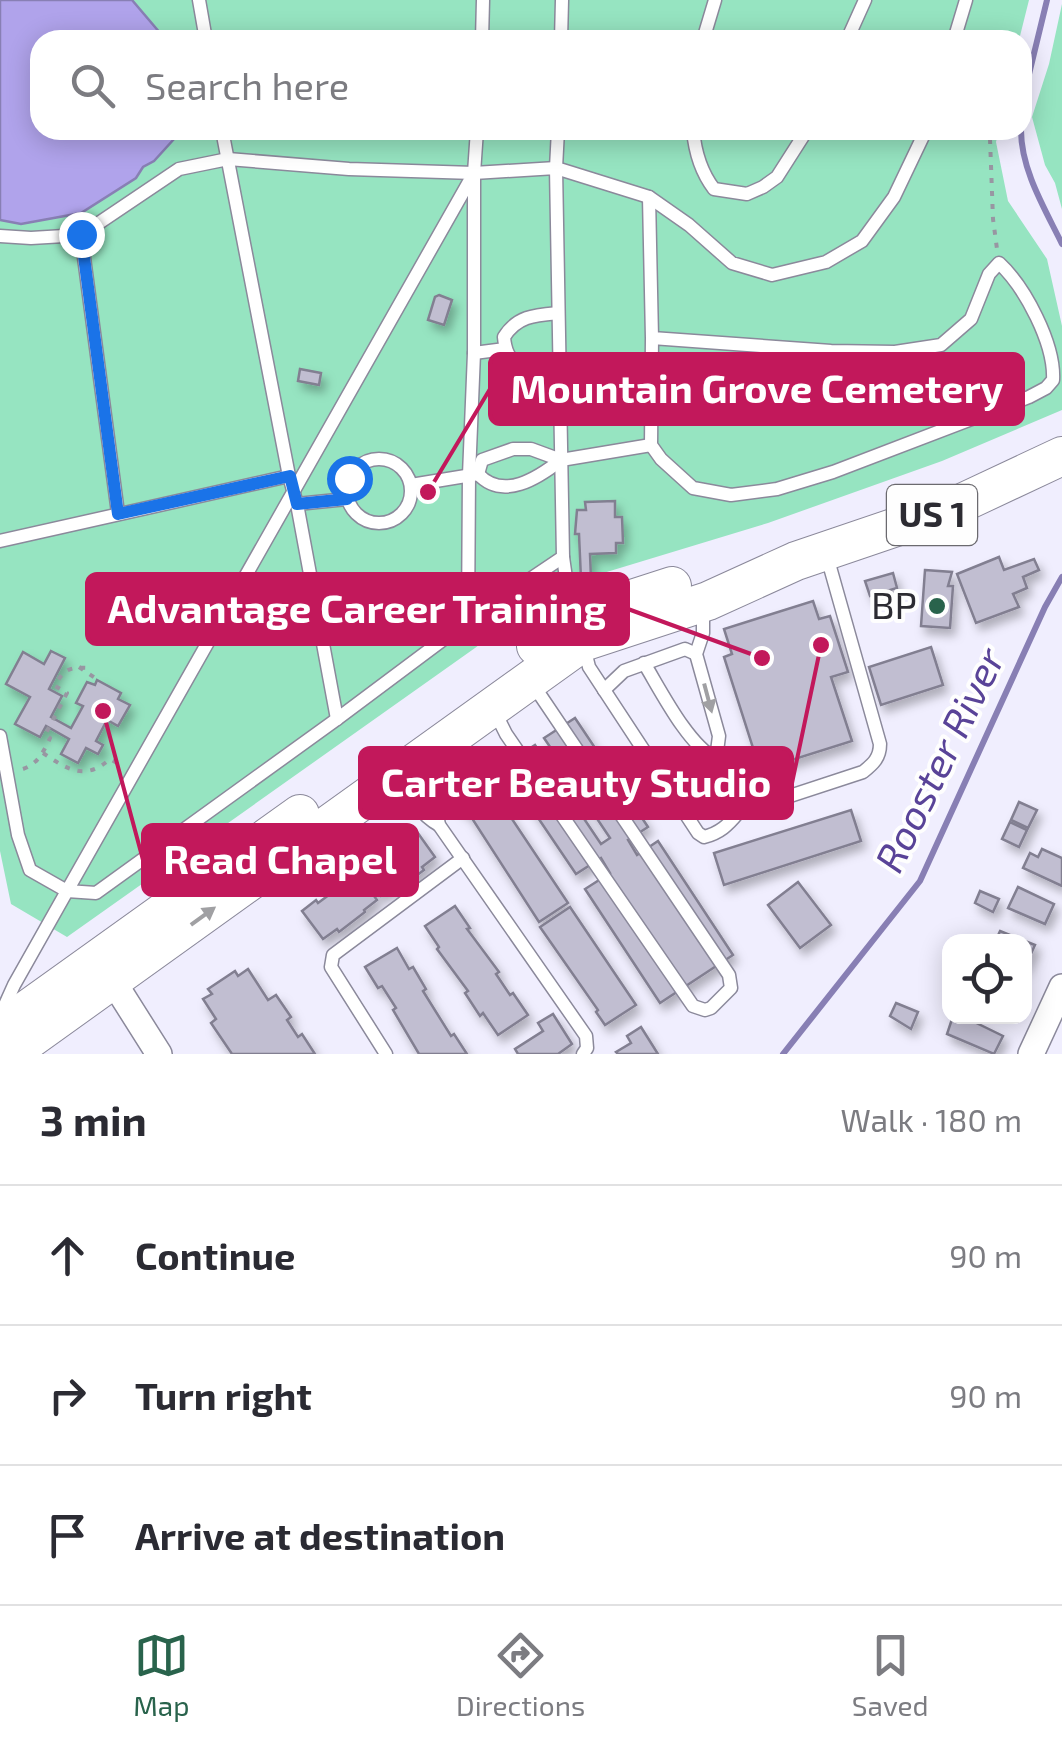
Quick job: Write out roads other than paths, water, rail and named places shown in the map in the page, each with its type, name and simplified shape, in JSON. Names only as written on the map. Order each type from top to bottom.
[{"type":"main road","name":"US 1","points":[[0,1030],[106,970],[403,772],[530,680],[580,630],[702,603],[811,556],[949,509],[1062,456]]},
{"type":"main road","name":"US 1","points":[[10,1054],[106,970],[580,630],[704,575],[811,556]]},
{"type":"street","points":[[106,970],[159,1054]]},
{"type":"street","points":[[1031,1054],[1062,987]]},
{"type":"lane","points":[[198,0],[204,30]]},
{"type":"lane","points":[[482,30],[483,0]]},
{"type":"lane","points":[[561,30],[562,0]]},
{"type":"lane","points":[[706,30],[716,0]]},
{"type":"lane","points":[[852,30],[865,0]]},
{"type":"lane","points":[[957,30],[966,0]]},
{"type":"lane","points":[[224,140],[336,719]]},
{"type":"lane","points":[[468,621],[474,474],[476,140]]},
{"type":"lane","points":[[557,140],[562,557],[568,592],[589,667],[704,837],[726,827],[738,812],[863,772],[880,754],[880,744],[811,556]]},
{"type":"lane","points":[[694,140],[704,176],[714,190],[746,194],[777,177],[801,140]]},
{"type":"lane","points":[[0,236],[81,234],[179,169],[228,159],[474,174],[556,168],[649,197],[732,263],[772,275],[826,262],[862,240],[894,197],[921,140]]},
{"type":"lane","points":[[0,1017],[14,985],[291,483],[474,174]]},
{"type":"lane","points":[[649,197],[651,445],[660,459],[693,488],[731,495],[777,489],[833,472],[1030,397],[1053,380],[1051,354],[1027,296],[1014,276],[999,263],[989,274],[972,319],[941,345],[896,352],[831,351],[652,338]]},
{"type":"lane","points":[[81,234],[118,514]]},
{"type":"lane","points":[[558,313],[521,319],[504,337],[505,349],[516,364],[558,365]]},
{"type":"lane","points":[[474,353],[505,349]]},
{"type":"lane","points":[[411,485],[474,474],[498,486],[519,485],[534,480],[561,460],[651,445]]},
{"type":"lane","points":[[474,474],[482,460],[513,449],[531,448],[561,460]]},
{"type":"lane","points":[[372,460],[392,462],[411,485],[408,505],[395,520],[386,523],[376,524],[357,516],[347,499],[346,488],[354,470],[372,460]]},
{"type":"lane","points":[[0,541],[118,514],[291,483]]},
{"type":"lane","points":[[297,504],[347,499]]},
{"type":"lane","points":[[0,736],[18,835],[30,870],[68,891],[96,892],[562,557]]},
{"type":"lane","points":[[702,603],[703,633],[696,654],[719,736],[716,759],[738,812]]},
{"type":"lane","points":[[604,690],[624,670],[686,648],[696,654]]},
{"type":"lane","points":[[644,663],[694,742],[716,759]]},
{"type":"lane","points":[[492,708],[693,1006],[711,1008],[732,988],[729,975],[530,680]]},
{"type":"lane","points":[[403,772],[416,782],[434,807],[440,825],[586,1036],[583,1054]]},
{"type":"lane","points":[[386,1054],[331,967],[333,956],[462,858]]},
{"type":"waterway","name":"Rooster River","points":[[1032,62],[1047,0]]},
{"type":"waterway","name":"Rooster River","points":[[1022,140],[1029,174],[1062,244]]},
{"type":"waterway","name":"Rooster River","points":[[783,1054],[920,881],[1062,577]]},
{"type":"place","name":"Mountain Grove Cemetery","points":[[428,492]]},
{"type":"place","name":"BP","points":[[937,606]]},
{"type":"place","name":"Carter Beauty Studio","points":[[821,645]]},
{"type":"place","name":"Advantage Career Training","points":[[762,658]]},
{"type":"place","name":"Read Chapel","points":[[103,711]]}]
